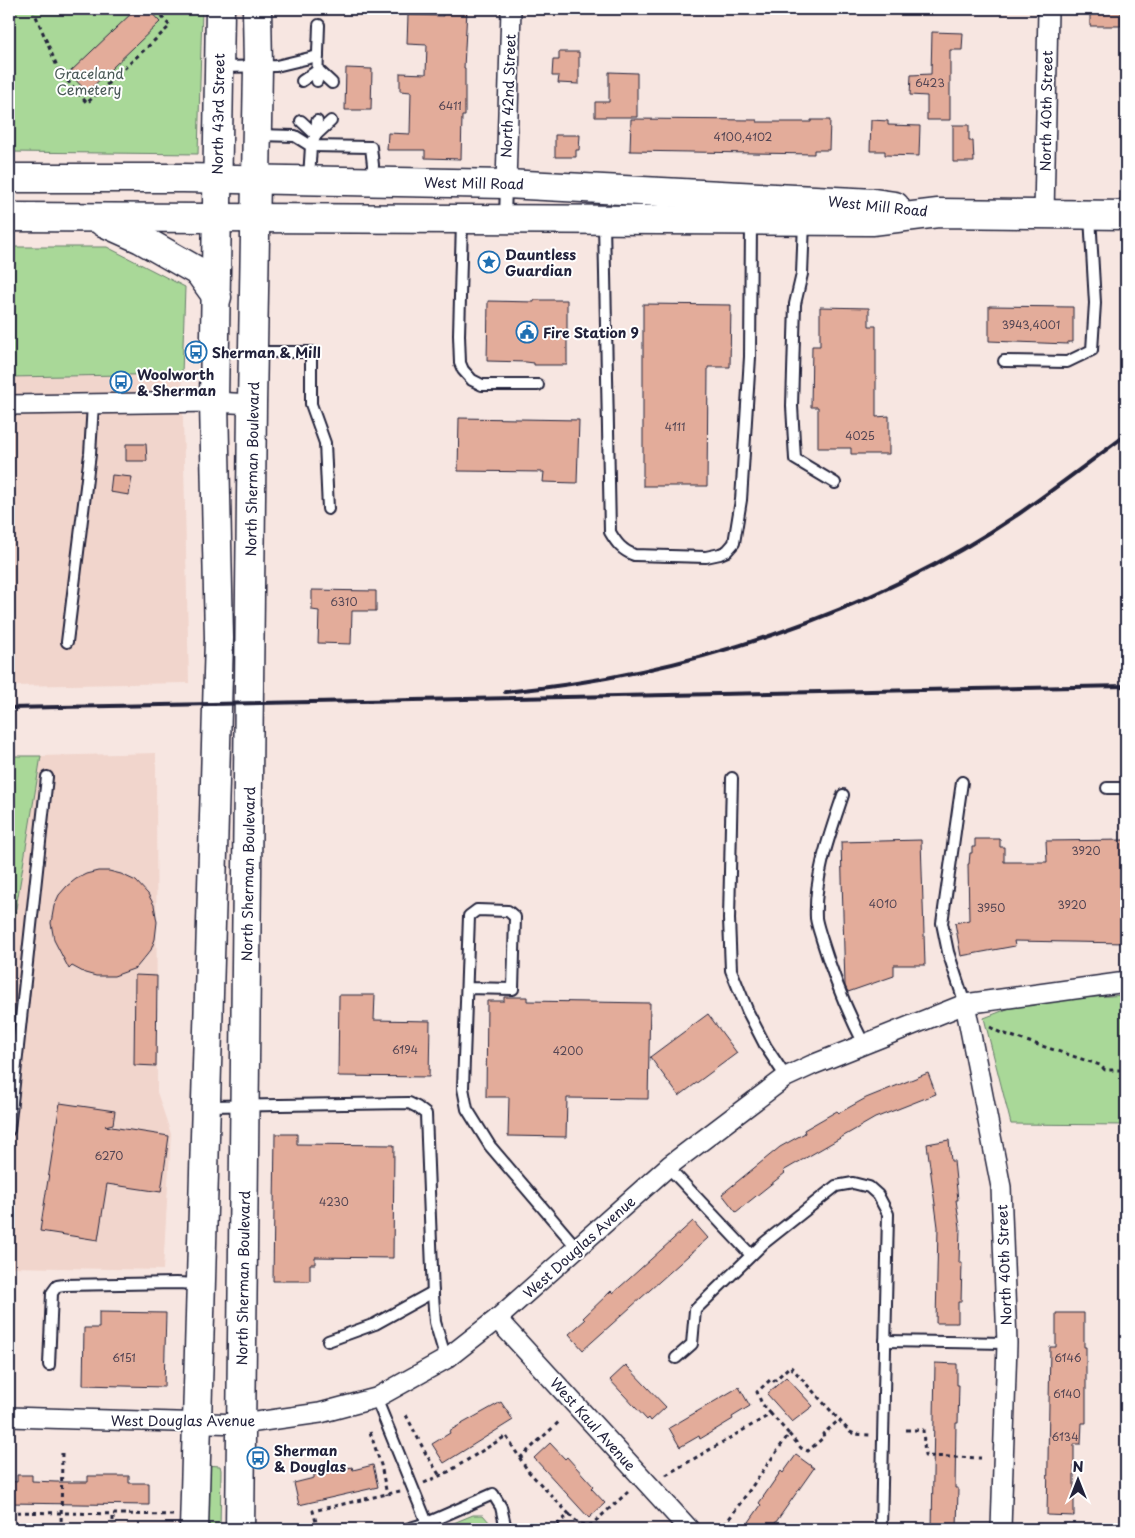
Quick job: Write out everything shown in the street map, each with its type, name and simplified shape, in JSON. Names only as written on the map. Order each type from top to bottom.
[{"type":"main road","name":"North 43rd Street","points":[[216,218],[220,9]]},
{"type":"main road","points":[[256,218],[258,9]]},
{"type":"main road","name":"West Mill Road","points":[[9,178],[257,179],[506,184],[874,203],[938,213]]},
{"type":"main road","name":"West Mill Road","points":[[9,217],[872,221],[938,213],[1126,215]]},
{"type":"main road","points":[[92,217],[141,239],[199,272],[217,297]]},
{"type":"main road","points":[[183,1522],[196,1422],[219,638],[214,402],[217,297],[216,218]]},
{"type":"main road","name":"North Sherman Boulevard","points":[[240,1529],[252,404],[256,218]]},
{"type":"street","name":"North 42nd Street","points":[[506,184],[511,9]]},
{"type":"street","name":"North 40th Street","points":[[1044,214],[1048,9]]},
{"type":"street","points":[[9,405],[214,402],[252,404]]},
{"type":"street","name":"West Douglas Avenue","points":[[9,1417],[242,1424],[320,1413],[376,1398],[446,1359],[497,1319],[668,1167],[786,1077],[965,1004],[1126,982]]},
{"type":"street","name":"North 40th Street","points":[[965,1004],[1001,1187],[1007,1343],[1001,1529]]},
{"type":"street","name":"West Kaul Avenue","points":[[497,1319],[678,1525]]},
{"type":"lane","points":[[317,75],[319,25]]},
{"type":"lane","points":[[219,67],[276,66],[318,56]]},
{"type":"lane","points":[[302,81],[317,75],[332,83]]},
{"type":"lane","points":[[301,121],[316,135]]},
{"type":"lane","points":[[309,180],[311,146],[316,135],[317,121]]},
{"type":"lane","points":[[316,135],[332,121]]},
{"type":"lane","points":[[257,135],[296,136],[311,146],[371,147],[372,181]]},
{"type":"lane","points":[[505,220],[506,184]]},
{"type":"lane","points":[[1004,361],[1066,362],[1092,350],[1095,303],[1090,214]]},
{"type":"lane","points":[[462,220],[459,335],[460,363],[463,370],[472,380],[482,385],[538,385]]},
{"type":"lane","points":[[604,221],[610,532],[616,543],[625,551],[634,555],[706,557],[727,551],[734,543],[740,500],[750,357],[751,221]]},
{"type":"lane","points":[[804,221],[802,274],[795,304],[792,406],[795,459],[835,483]]},
{"type":"lane","points":[[253,352],[311,352],[311,404],[325,443],[328,509]]},
{"type":"lane","points":[[67,642],[90,454],[93,404]]},
{"type":"lane","points":[[9,1130],[48,777]]},
{"type":"lane","points":[[732,778],[729,919],[731,970],[748,1012],[766,1047],[786,1077]]},
{"type":"lane","points":[[962,782],[942,923],[948,952],[965,1004]]},
{"type":"lane","points":[[1108,788],[1126,788]]},
{"type":"lane","points":[[843,794],[828,838],[819,874],[816,919],[846,1008],[864,1044]]},
{"type":"lane","points":[[467,988],[513,989],[515,917],[508,911],[477,910],[470,916],[467,988],[464,1088],[467,1109],[490,1146],[578,1248]]},
{"type":"lane","points":[[205,1106],[409,1103],[426,1114],[435,1322],[446,1359]]},
{"type":"lane","points":[[668,1167],[751,1255]]},
{"type":"lane","points":[[676,1358],[692,1344],[695,1310],[764,1243],[836,1186],[853,1182],[869,1188],[878,1195],[888,1214],[881,1529]]},
{"type":"lane","points":[[49,1365],[52,1292],[57,1286],[157,1283],[200,1284]]},
{"type":"lane","points":[[328,1341],[375,1324],[433,1292]]},
{"type":"lane","points":[[885,1341],[1007,1343]]},
{"type":"lane","points":[[376,1398],[427,1523]]},
{"type":"lane","points":[[407,1529],[427,1523],[494,1494],[506,1529]]},
{"type":"path","points":[[34,9],[60,71],[87,103],[170,26],[155,9]]},
{"type":"path","points":[[990,1026],[1000,1032],[1100,1065],[1105,1070],[1126,1070]]},
{"type":"path","points":[[839,1420],[808,1451],[801,1448],[762,1404],[757,1392],[771,1379],[774,1381],[790,1366],[850,1432],[855,1434],[883,1435]]},
{"type":"path","points":[[666,1475],[771,1414]]},
{"type":"path","points":[[406,1415],[426,1454],[440,1476]]},
{"type":"path","points":[[520,1458],[561,1420]]},
{"type":"path","points":[[906,1430],[923,1430],[925,1456],[981,1458]]},
{"type":"path","points":[[370,1432],[381,1465],[387,1495]]},
{"type":"path","points":[[722,1529],[789,1434]]},
{"type":"path","points":[[318,1529],[314,1511],[387,1495],[412,1487],[448,1472],[506,1436],[528,1471],[578,1524],[591,1525],[628,1492]]},
{"type":"path","points":[[61,1529],[62,1453]]},
{"type":"path","points":[[9,1512],[113,1514],[183,1522]]},
{"type":"path","points":[[113,1514],[113,1529]]},
{"type":"path","points":[[553,1529],[569,1514]]},
{"type":"shaded area","points":[[182,374],[189,683],[9,686],[9,377]]},
{"type":"shaded area","points":[[156,753],[157,1092],[171,1134],[163,1270],[9,1267],[9,951],[41,756]]},
{"type":"green space","name":"Graceland Cemetery","points":[[9,9],[202,9],[198,154],[9,152]]},
{"type":"green space","points":[[9,247],[107,247],[185,287],[182,374],[9,377]]},
{"type":"green space","points":[[9,756],[41,756],[9,951]]},
{"type":"green space","points":[[1126,995],[1126,1125],[1011,1124],[984,1018],[1015,1006],[1062,999]]},
{"type":"green space","points":[[206,1465],[220,1466],[221,1470],[220,1529],[205,1529]]},
{"type":"green space","points":[[473,1515],[483,1515],[490,1523],[491,1529],[439,1529]]},
{"type":"building","points":[[136,9],[148,9],[160,22],[87,92],[69,73]]},
{"type":"building","points":[[443,9],[467,9],[464,68],[465,116],[462,116],[461,159],[425,158],[425,150],[387,150],[388,133],[410,134],[411,92],[400,91],[400,73],[426,74],[427,45],[407,44],[408,15],[443,16]]},
{"type":"building","points":[[1090,9],[1121,10],[1121,26],[1090,26]]},
{"type":"building","points":[[932,32],[963,33],[962,50],[950,50],[950,120],[927,120],[927,96],[910,95],[911,75],[931,74]]},
{"type":"building","points":[[559,52],[579,52],[579,84],[558,83],[559,76],[552,76],[553,60],[559,60]]},
{"type":"building","points":[[346,68],[372,69],[371,110],[345,110]]},
{"type":"building","points":[[609,72],[637,73],[637,117],[595,117],[595,102],[609,102]]},
{"type":"building","points":[[631,119],[757,120],[757,122],[830,120],[829,150],[814,150],[814,154],[630,151]]},
{"type":"building","points":[[871,120],[888,121],[888,125],[920,126],[919,156],[885,155],[885,151],[870,151]]},
{"type":"building","points":[[953,125],[969,125],[969,141],[973,141],[974,162],[953,162]]},
{"type":"building","points":[[555,135],[580,135],[579,150],[576,150],[576,157],[555,157]]},
{"type":"building","name":"Fire Station 9","points":[[534,300],[567,300],[567,365],[534,365],[534,363],[526,362],[487,361],[488,301],[534,302]]},
{"type":"building","points":[[643,304],[731,305],[730,367],[708,367],[707,486],[643,486]]},
{"type":"building","points":[[989,306],[1073,307],[1073,342],[1068,342],[1068,344],[989,341]]},
{"type":"building","points":[[820,307],[869,308],[869,326],[876,326],[876,417],[889,416],[889,454],[851,454],[851,448],[818,448],[818,407],[811,407],[812,346],[820,346]]},
{"type":"building","points":[[459,418],[579,420],[577,483],[543,482],[544,472],[458,471]]},
{"type":"building","points":[[126,444],[146,444],[147,461],[126,461]]},
{"type":"building","points":[[112,475],[132,477],[129,495],[110,492]]},
{"type":"building","points":[[312,590],[376,591],[376,611],[352,611],[351,644],[318,643],[319,611],[312,610]]},
{"type":"building","points":[[975,839],[1000,839],[1000,847],[1004,847],[1004,862],[1047,862],[1046,841],[1126,840],[1126,943],[1014,941],[1015,946],[961,956],[955,923],[969,920],[968,864],[972,847],[975,847]]},
{"type":"building","points":[[921,840],[925,965],[894,965],[894,976],[848,992],[845,986],[841,842]]},
{"type":"building","points":[[98,871],[121,874],[136,881],[148,894],[154,905],[157,922],[155,939],[151,950],[136,968],[114,976],[96,976],[72,966],[69,969],[54,940],[51,923],[54,906],[59,895],[67,886],[86,874]]},
{"type":"building","points":[[135,975],[157,976],[156,1066],[134,1065]]},
{"type":"building","points":[[339,995],[375,995],[374,1020],[430,1021],[429,1077],[338,1076]]},
{"type":"building","points":[[504,997],[527,997],[527,1001],[650,1003],[648,1099],[567,1098],[566,1137],[508,1136],[509,1097],[486,1097],[487,1001],[504,1001]]},
{"type":"building","points":[[708,1014],[737,1053],[679,1096],[650,1057]]},
{"type":"building","points":[[928,1073],[936,1094],[875,1118],[783,1171],[785,1173],[736,1212],[722,1194],[780,1147],[805,1133],[804,1130],[837,1111],[839,1113],[866,1098]]},
{"type":"building","points":[[60,1103],[115,1111],[113,1124],[105,1126],[169,1136],[161,1192],[107,1184],[98,1240],[40,1231]]},
{"type":"building","points":[[275,1134],[297,1134],[297,1144],[394,1145],[393,1258],[315,1257],[315,1264],[310,1264],[310,1281],[273,1281]]},
{"type":"building","points":[[949,1140],[951,1161],[954,1161],[958,1200],[956,1200],[960,1227],[959,1263],[962,1263],[961,1302],[958,1302],[958,1323],[936,1323],[938,1227],[927,1144]]},
{"type":"building","points":[[693,1221],[708,1238],[583,1350],[569,1334],[585,1320],[583,1318],[611,1291],[613,1293]]},
{"type":"building","points":[[99,1312],[166,1313],[164,1387],[83,1385],[84,1328],[99,1328]]},
{"type":"building","points":[[1056,1313],[1084,1313],[1086,1423],[1082,1423],[1081,1444],[1074,1444],[1074,1516],[1047,1515],[1050,1347],[1056,1347]]},
{"type":"building","points":[[935,1363],[957,1364],[957,1385],[959,1385],[958,1423],[956,1423],[955,1488],[958,1488],[957,1529],[932,1529]]},
{"type":"building","points":[[626,1365],[666,1407],[651,1421],[649,1418],[647,1420],[610,1380]]},
{"type":"building","points":[[786,1377],[813,1406],[792,1422],[767,1394]]},
{"type":"building","points":[[739,1387],[750,1406],[700,1439],[699,1436],[680,1447],[669,1428]]},
{"type":"building","points":[[501,1402],[513,1420],[444,1463],[432,1444],[450,1433],[449,1431]]},
{"type":"building","points":[[550,1443],[565,1459],[567,1457],[593,1486],[591,1488],[605,1503],[589,1518],[534,1458]]},
{"type":"building","points":[[796,1455],[814,1468],[771,1529],[747,1529],[751,1524],[749,1522],[761,1505],[759,1503],[781,1471],[783,1473]]},
{"type":"building","points":[[373,1465],[378,1487],[299,1505],[294,1483],[314,1478],[314,1475],[352,1467],[353,1470]]},
{"type":"building","points":[[17,1475],[32,1475],[32,1481],[56,1482],[88,1482],[88,1476],[129,1476],[129,1483],[149,1483],[149,1505],[9,1503],[9,1481],[17,1482]]},
{"type":"railway","points":[[505,692],[573,684],[641,671],[708,655],[774,634],[838,610],[901,582],[962,549],[1020,513],[1126,435]]},
{"type":"railway","points":[[9,708],[1126,686]]},
{"type":"place","name":"Dauntless Guardian","points":[[489,262]]},
{"type":"place","name":"Fire Station 9","points":[[527,332]]},
{"type":"place","name":"Sherman & Mill","points":[[196,352]]},
{"type":"place","name":"Woolworth & Sherman","points":[[121,382]]},
{"type":"place","name":"Sherman & Douglas","points":[[258,1458]]}]
